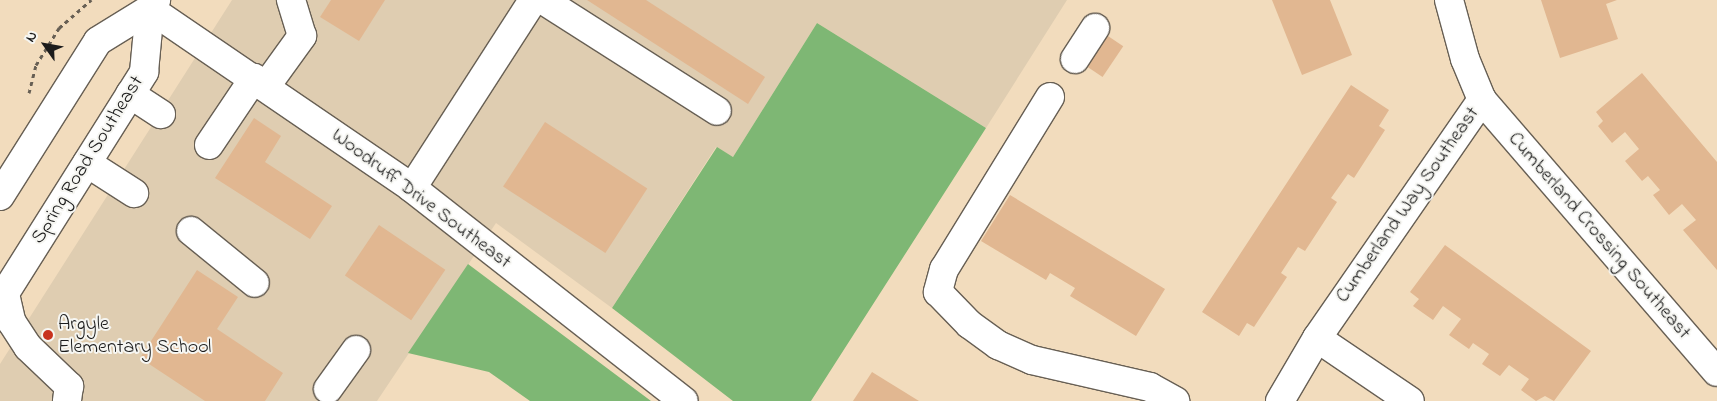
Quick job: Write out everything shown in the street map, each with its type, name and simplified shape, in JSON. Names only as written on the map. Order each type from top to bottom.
[{"type":"street","points":[[209,145],[260,82],[302,36],[291,0]]},
{"type":"street","points":[[412,188],[532,0]]},
{"type":"street","points":[[543,0],[717,111]]},
{"type":"street","name":"Cumberland Way Southeast","points":[[1280,401],[1317,338],[1482,100],[1465,59],[1449,0]]},
{"type":"street","points":[[0,195],[98,41],[153,4]]},
{"type":"street","name":"Woodruff Drive Southeast","points":[[153,4],[260,82],[412,188],[684,401]]},
{"type":"street","name":"Spring Road Southeast","points":[[2,297],[144,72],[153,4]]},
{"type":"street","points":[[1075,59],[1095,28]]},
{"type":"street","points":[[130,94],[161,114]]},
{"type":"street","points":[[1050,97],[944,269],[938,292],[964,319],[998,345],[1032,360],[1150,387],[1175,401]]},
{"type":"street","name":"Cumberland Crossing Southeast","points":[[1482,100],[1717,372]]},
{"type":"street","points":[[87,162],[134,193]]},
{"type":"street","points":[[191,231],[255,283]]},
{"type":"street","points":[[2,297],[11,320],[24,341],[68,386],[67,401]]},
{"type":"street","points":[[1317,338],[1410,401]]},
{"type":"street","points":[[328,390],[356,350]]},
{"type":"path","points":[[28,103],[36,65],[59,28],[91,0]]},
{"type":"shaded area","points":[[232,0],[1067,0],[986,128],[817,23],[733,157],[716,147],[612,308],[496,223],[377,401],[0,401],[0,364]]},
{"type":"green space","points":[[817,23],[986,128],[811,401],[733,401],[612,308],[717,147],[733,157]]},
{"type":"green space","points":[[468,264],[651,401],[530,401],[489,372],[408,353]]},
{"type":"building","points":[[331,0],[385,0],[359,41],[320,17]]},
{"type":"building","points":[[587,0],[646,0],[765,77],[748,104]]},
{"type":"building","points":[[1272,0],[1330,0],[1352,55],[1302,75]]},
{"type":"building","points":[[1541,0],[1617,0],[1606,4],[1618,39],[1560,58]]},
{"type":"building","points":[[1105,34],[1123,46],[1103,77],[1084,65]]},
{"type":"building","points":[[1642,73],[1717,162],[1717,270],[1683,230],[1696,220],[1682,204],[1669,215],[1653,195],[1660,190],[1648,176],[1642,181],[1625,161],[1639,149],[1625,132],[1612,143],[1598,126],[1603,121],[1596,112]]},
{"type":"building","points":[[1351,85],[1389,110],[1379,126],[1385,130],[1354,178],[1348,174],[1331,198],[1337,202],[1305,251],[1298,247],[1281,273],[1287,277],[1254,327],[1247,323],[1239,336],[1202,312]]},
{"type":"building","points":[[254,118],[281,136],[265,162],[332,206],[310,239],[215,178]]},
{"type":"building","points":[[545,122],[647,188],[605,253],[503,187]]},
{"type":"building","points":[[1010,195],[1165,289],[1136,336],[1070,296],[1075,288],[1050,273],[1046,280],[981,241]]},
{"type":"building","points":[[379,225],[445,270],[411,320],[345,276]]},
{"type":"building","points":[[1445,245],[1591,351],[1554,401],[1545,396],[1536,401],[1521,390],[1529,379],[1509,365],[1500,376],[1482,364],[1489,354],[1473,343],[1469,349],[1449,335],[1461,319],[1443,306],[1433,320],[1413,306],[1419,299],[1410,292]]},
{"type":"building","points":[[197,270],[238,297],[217,329],[283,373],[265,401],[205,401],[140,358]]},
{"type":"building","points":[[872,372],[919,401],[853,401]]},
{"type":"place","name":"Argyle Elementary School","points":[[48,335]]}]
